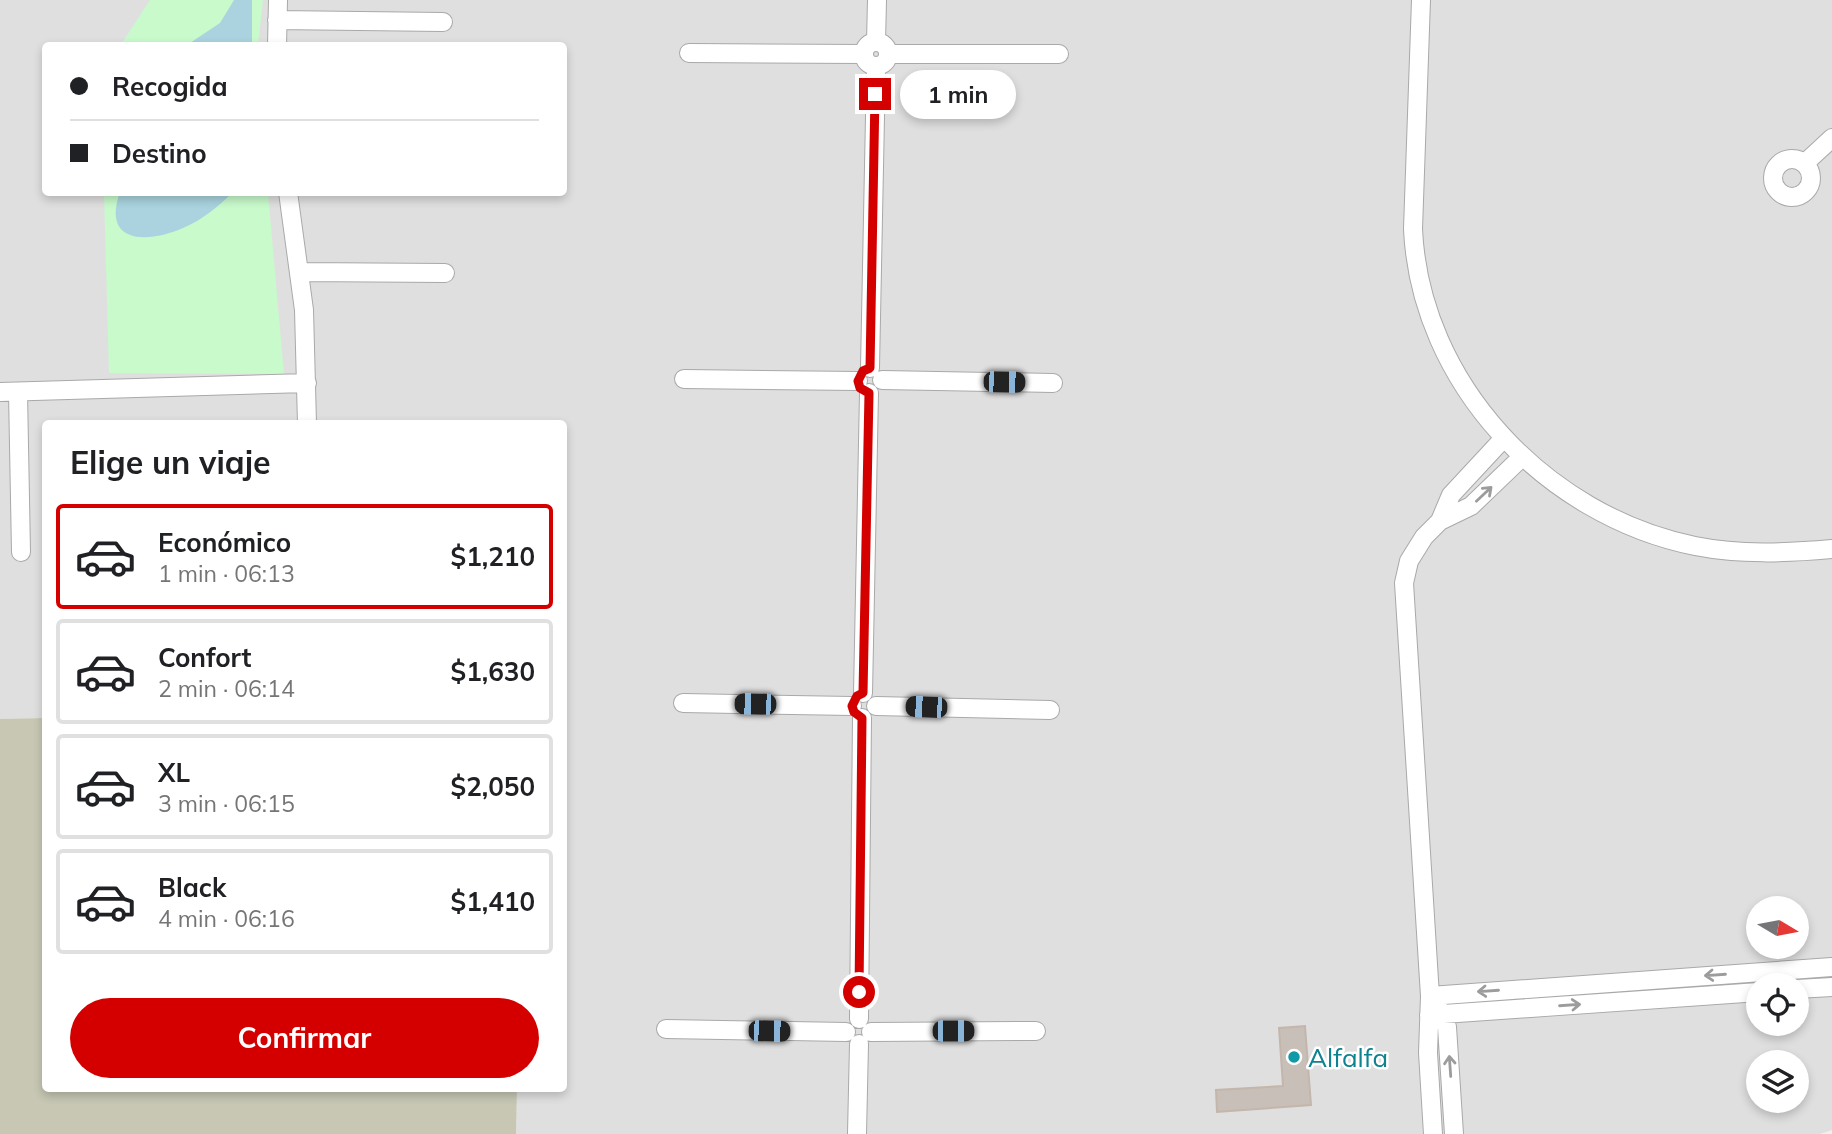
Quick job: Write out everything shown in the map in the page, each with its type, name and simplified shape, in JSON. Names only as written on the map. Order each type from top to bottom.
[{"type":"street","points":[[276,42],[278,0]]},
{"type":"street","points":[[857,1134],[877,0]]},
{"type":"street","points":[[1421,0],[1413,210],[1416,265],[1432,318],[1449,359],[1475,402],[1503,439],[1555,484],[1589,506],[1626,524],[1668,539],[1727,550],[1832,550]]},
{"type":"street","points":[[277,20],[443,22]]},
{"type":"street","points":[[689,53],[1059,54]]},
{"type":"street","points":[[1805,163],[1832,138]]},
{"type":"street","points":[[289,196],[304,310],[307,420]]},
{"type":"street","points":[[300,272],[444,273]]},
{"type":"street","points":[[684,379],[1053,383]]},
{"type":"street","points":[[21,552],[9,392],[307,383]]},
{"type":"street","points":[[1454,1134],[1447,1027],[1436,1015],[1430,996],[1404,583],[1413,553],[1440,521],[1451,495],[1503,439]]},
{"type":"street","points":[[1440,521],[1471,506],[1522,457]]},
{"type":"street","points":[[683,703],[1051,710]]},
{"type":"street","points":[[1430,996],[1832,967]]},
{"type":"street","points":[[1809,988],[1832,987]]},
{"type":"street","points":[[1436,1015],[1746,993]]},
{"type":"street","points":[[1433,1134],[1428,1053],[1436,1015]]},
{"type":"street","points":[[666,1029],[1036,1031]]},
{"type":"shaded area","points":[[0,0],[1832,0],[1832,1130],[1820,1134],[516,1134],[517,1092],[567,1092],[567,420],[42,420],[42,718],[0,719]]},
{"type":"shaded area","points":[[42,718],[42,1092],[517,1092],[516,1134],[0,1134],[0,719]]},
{"type":"green space","points":[[150,0],[263,0],[258,42],[123,42]]},
{"type":"green space","points":[[104,196],[268,196],[284,374],[109,373]]},
{"type":"water","points":[[234,0],[252,0],[252,42],[192,42],[220,23]]},
{"type":"water","points":[[119,196],[229,196],[190,225],[156,236],[132,236],[123,231],[117,222]]},
{"type":"building","name":"Alfalfa","points":[[1305,1026],[1311,1105],[1217,1112],[1216,1090],[1283,1086],[1279,1028]]},
{"type":"place","name":"Alfalfa","points":[[1294,1057]]},
{"type":"route","points":[[859,992],[862,718],[856,715],[852,706],[857,696],[863,693],[869,393],[860,388],[858,381],[863,371],[870,368],[875,94]]}]
